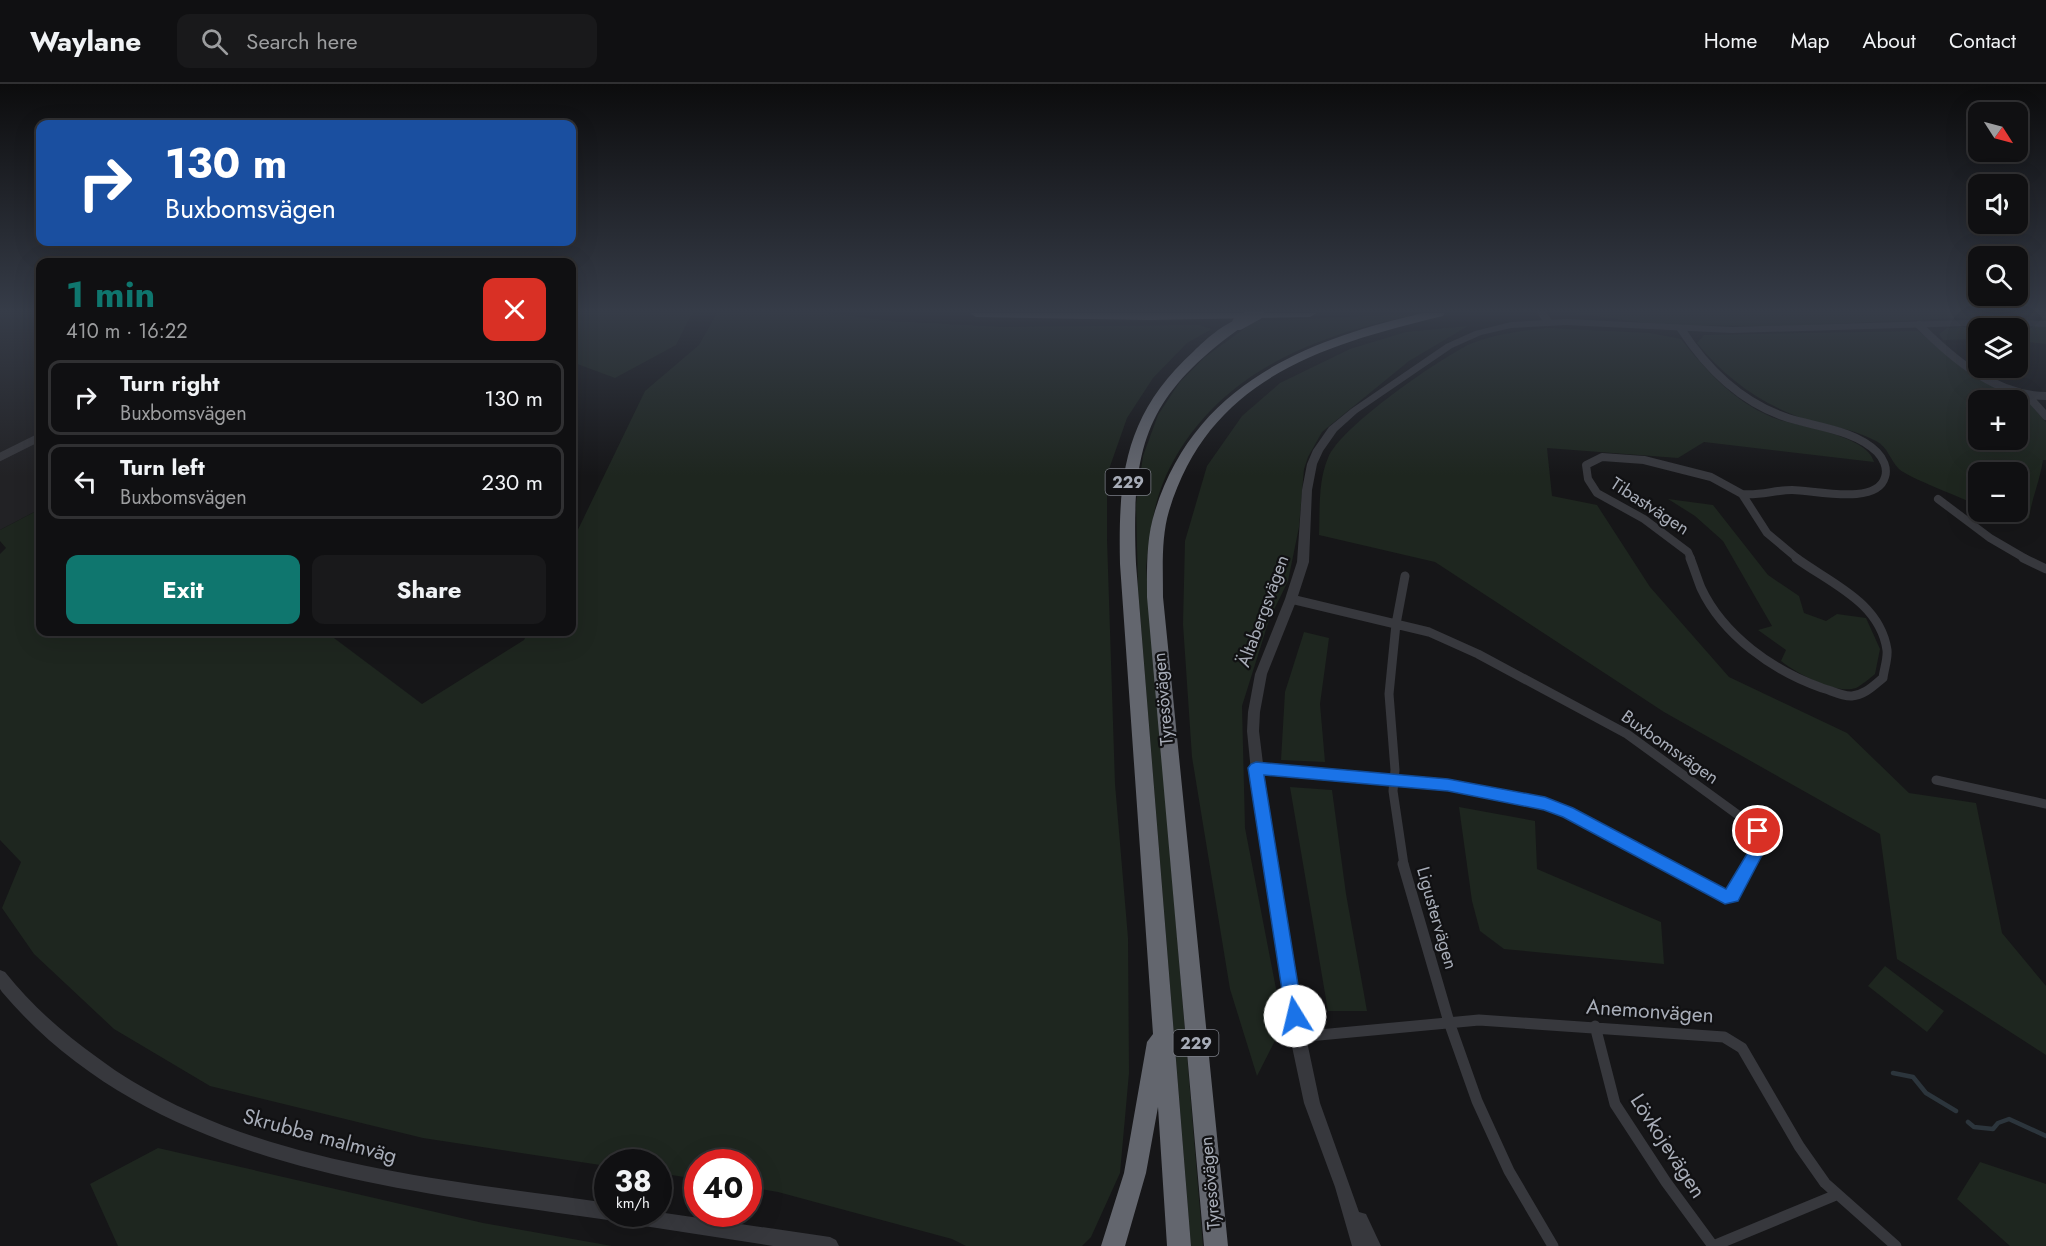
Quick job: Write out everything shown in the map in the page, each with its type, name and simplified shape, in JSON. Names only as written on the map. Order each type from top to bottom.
[{"type":"highway","name":"Tyresövägen","points":[[1179,1246],[1128,564],[1128,487],[1136,446],[1155,402],[1183,367]]},
{"type":"highway","name":"Tyresövägen","points":[[1216,1246],[1156,608],[1155,569],[1162,512],[1171,484],[1192,446],[1210,421],[1251,384],[1278,367]]},
{"type":"highway","points":[[1113,1246],[1135,1173],[1163,1015]]},
{"type":"street","name":"Ältabergsvägen","points":[[1361,1246],[1343,1187],[1312,1103],[1298,1037],[1256,768],[1253,731],[1257,690],[1271,644],[1291,599],[1303,562],[1307,490],[1312,464],[1333,429],[1415,367]]},
{"type":"street","points":[[1708,367],[1754,402],[1779,414],[1857,439],[1873,449],[1884,461],[1886,474],[1884,482],[1872,492],[1845,495],[1793,490],[1742,494]]},
{"type":"street","points":[[1971,367],[2012,390]]},
{"type":"street","points":[[2028,395],[2046,396]]},
{"type":"street","points":[[2028,396],[2046,416]]},
{"type":"street","points":[[0,457],[36,439]]},
{"type":"street","name":"Tibastvägen","points":[[1603,456],[1637,459],[1684,468],[1724,482],[1742,494],[1767,533],[1786,549],[1848,591],[1877,622],[1887,651],[1883,678],[1864,693],[1850,697],[1805,682],[1761,657],[1731,630],[1713,609],[1701,588],[1688,552],[1644,519],[1598,493],[1588,479],[1586,465],[1603,456]]},
{"type":"street","points":[[1938,499],[1985,536],[2046,569]]},
{"type":"street","name":"Ligustervägen","points":[[1405,576],[1396,624],[1389,694],[1395,770],[1394,799],[1406,875],[1449,1022],[1477,1101],[1504,1161],[1553,1246]]},
{"type":"street","name":"Buxbomsvägen","points":[[1256,768],[1456,786],[1557,807],[1725,897],[1732,896],[1762,840],[1756,828],[1652,751],[1619,730],[1469,650],[1428,632],[1291,599]]},
{"type":"street","points":[[1935,780],[2046,804]]},
{"type":"street","name":"Skrubba malmväg","points":[[0,977],[41,1023],[90,1063],[140,1096],[206,1128],[271,1151],[358,1174],[594,1210]]},
{"type":"street","name":"Anemonvägen","points":[[1298,1037],[1449,1022],[1521,1021],[1716,1035],[1737,1043],[1803,1153],[1836,1195],[1896,1246]]},
{"type":"street","name":"Lövkojevägen","points":[[1595,1026],[1615,1104],[1666,1182],[1713,1246]]},
{"type":"street","name":"Ältabergsvägen","points":[[1343,1187],[1372,1246]]},
{"type":"street","points":[[1713,1246],[1836,1195]]},
{"type":"street","points":[[672,1222],[830,1246]]},
{"type":"shaded area","points":[[0,367],[36,367],[36,511],[0,530]]},
{"type":"shaded area","points":[[586,367],[635,367],[615,378]]},
{"type":"shaded area","points":[[673,367],[1163,367],[1153,378],[1127,418],[1107,475],[1115,784],[1128,938],[1129,1073],[1120,1173],[1091,1237],[1082,1246],[966,1246],[952,1239],[762,1189],[762,1149],[684,1149],[684,1177],[672,1175],[672,1149],[594,1149],[594,1164],[423,1138],[210,1086],[114,1029],[34,954],[2,908],[21,862],[0,840],[0,554],[6,548],[0,541],[0,530],[36,511],[36,636],[331,636],[422,704],[524,640],[526,636],[576,636],[576,534],[645,391]]},
{"type":"shaded area","points":[[1195,367],[1268,367],[1239,386],[1210,411],[1185,442],[1161,489],[1150,533],[1146,567],[1203,1246],[1191,1246],[1138,589],[1136,504],[1143,456],[1158,415],[1179,383]]},
{"type":"shaded area","points":[[1312,367],[1401,367],[1322,432],[1308,457],[1304,469],[1299,527],[1288,581],[1269,620],[1242,706],[1245,828],[1283,1025],[1257,1076],[1230,989],[1192,757],[1183,624],[1185,541],[1207,466],[1242,416],[1280,383]]},
{"type":"shaded area","points":[[1431,367],[1705,367],[1724,387],[1765,414],[1848,439],[1869,453],[1874,462],[1704,442],[1678,458],[1547,448],[1552,496],[1597,505],[1650,587],[1729,677],[1847,733],[1909,793],[1976,803],[2002,933],[2046,986],[2046,1055],[1897,959],[1880,834],[1664,712],[1435,562],[1319,535],[1320,496],[1328,458],[1336,445],[1351,429]]},
{"type":"shaded area","points":[[1719,367],[1966,367],[1968,378],[1985,378],[2005,390],[1968,390],[1968,450],[2028,450],[2028,403],[2046,422],[2046,460],[2043,460],[2029,518],[2028,462],[1968,462],[1968,501],[1904,473],[1876,441],[1789,413],[1759,398]]},
{"type":"shaded area","points":[[1668,499],[1713,505],[1768,575],[1799,596],[1804,613],[1826,621],[1837,614],[1866,618],[1880,649],[1875,674],[1856,688],[1838,688],[1806,677],[1781,661],[1786,650],[1758,630],[1772,626],[1723,541],[1695,516]]},
{"type":"shaded area","points":[[1304,632],[1329,638],[1320,704],[1325,762],[1281,760],[1285,692]]},
{"type":"shaded area","points":[[1290,787],[1332,790],[1346,894],[1367,1011],[1328,1011]]},
{"type":"shaded area","points":[[1459,807],[1535,821],[1537,869],[1661,922],[1664,964],[1504,949],[1480,931],[1472,901]]},
{"type":"shaded area","points":[[1885,966],[1944,1011],[1927,1032],[1868,986]]},
{"type":"shaded area","points":[[158,1148],[483,1223],[612,1246],[118,1246],[90,1184]]},
{"type":"shaded area","points":[[1980,1162],[2046,1184],[2046,1246],[2010,1246],[1957,1199]]},
{"type":"waterway","points":[[1893,1073],[1913,1077],[1926,1093],[1956,1111]]},
{"type":"waterway","points":[[1968,1122],[1974,1127],[1993,1129],[1998,1123],[2009,1119],[2046,1136]]},
{"type":"route","points":[[1295,1016],[1256,768],[1448,785],[1557,807],[1725,897],[1732,896],[1761,846],[1761,834],[1758,831]]}]
